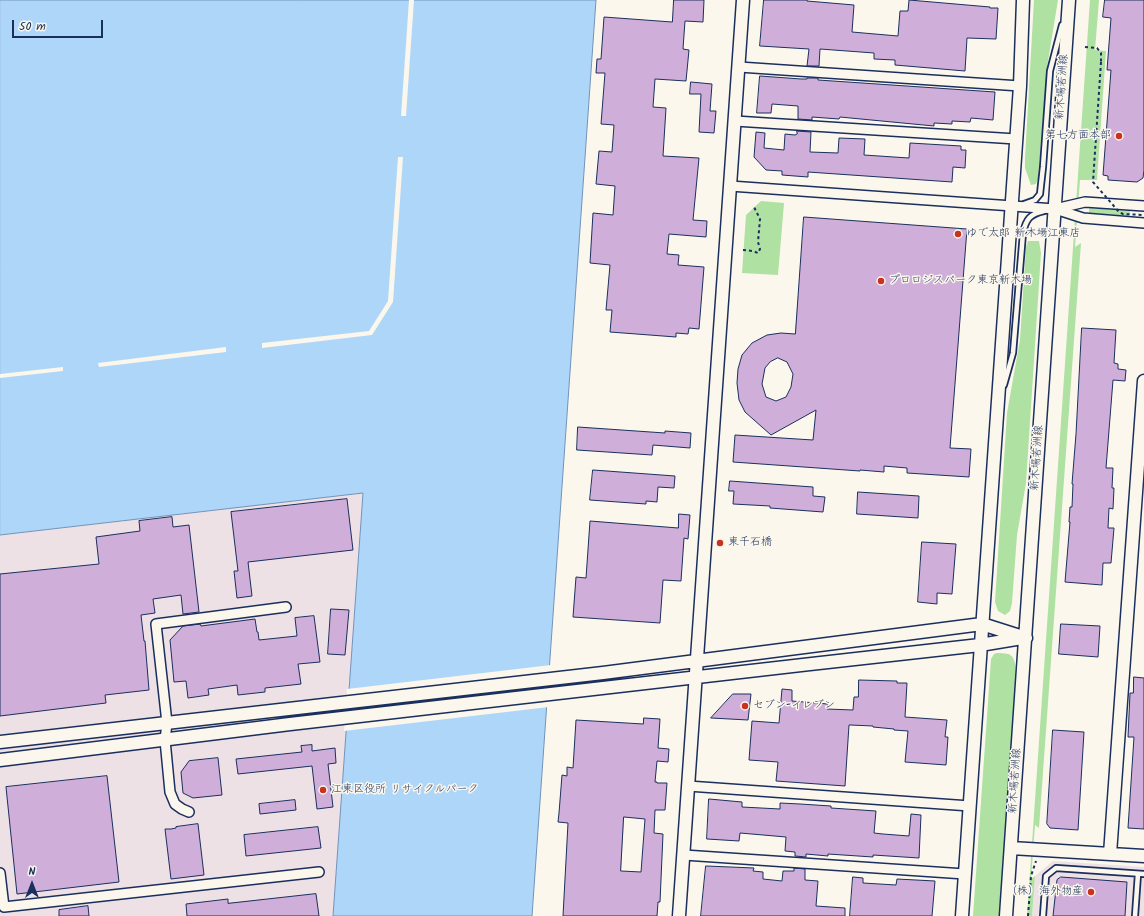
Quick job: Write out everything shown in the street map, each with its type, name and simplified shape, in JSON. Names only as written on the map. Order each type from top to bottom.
[{"type":"street","points":[[679,916],[743,0]]},
{"type":"street","points":[[962,916],[1020,86],[1023,0]]},
{"type":"street","name":"新木場若洲線","points":[[1006,916],[1069,0]]},
{"type":"street","points":[[739,67],[1020,86]]},
{"type":"street","points":[[735,121],[1016,139]]},
{"type":"street","points":[[730,186],[1055,209],[1083,218],[1144,223]]},
{"type":"street","points":[[1055,209],[1085,202],[1144,206]]},
{"type":"street","points":[[1110,854],[1144,381]]},
{"type":"street","points":[[190,812],[175,804],[170,792],[165,740],[167,722],[156,624],[286,607]]},
{"type":"street","points":[[0,742],[603,673],[982,624],[1026,638]]},
{"type":"street","points":[[0,760],[290,724],[980,645],[1026,638]]},
{"type":"street","points":[[688,786],[970,806]]},
{"type":"street","points":[[1011,848],[1144,856]]},
{"type":"street","points":[[684,855],[965,874]]},
{"type":"street","points":[[0,873],[4,907],[319,872]]},
{"type":"lane","points":[[1011,206],[1030,203],[1040,194],[1050,71],[1069,0]]},
{"type":"lane","points":[[998,406],[1013,353],[1025,224],[1034,213],[1055,209]]},
{"type":"lane","points":[[1043,916],[1046,876],[1056,868],[1141,874],[1135,916]]},
{"type":"path","points":[[1085,47],[1097,48],[1101,53],[1092,182],[1119,212],[1123,214],[1144,215]]},
{"type":"path","points":[[743,250],[758,253],[760,249],[758,235],[760,219],[754,207]]},
{"type":"path","points":[[1028,916],[1032,876],[1036,861]]},
{"type":"shaded area","points":[[363,493],[333,916],[0,916],[0,535]]},
{"type":"shaded area","points":[[1053,861],[1144,867],[1144,916],[1032,916],[1035,876]]},
{"type":"green space","points":[[1034,0],[1058,0],[1047,67],[1038,179],[1036,184],[1031,185],[1025,168],[1025,158]]},
{"type":"green space","points":[[1090,0],[1099,0],[1095,50],[1106,51],[1097,180],[1080,180],[1075,247],[1081,243],[1039,828],[1035,825],[1031,879],[1035,876],[1032,916],[1027,916]]},
{"type":"green space","points":[[761,201],[784,203],[778,275],[742,273],[746,215]]},
{"type":"green space","points":[[1089,208],[1130,211],[1129,216],[1089,213]]},
{"type":"green space","points":[[1028,241],[1039,241],[1041,253],[1026,483],[1017,535],[1012,603],[1010,611],[1005,615],[998,611],[995,602],[1007,413],[1020,340],[1026,247]]},
{"type":"green space","points":[[994,654],[1011,655],[1014,661],[1016,674],[999,916],[973,916],[991,659]]},
{"type":"water","points":[[0,0],[596,0],[532,916],[333,916],[363,493],[0,535]]},
{"type":"pier","points":[[409,0],[414,0],[406,116],[401,116]]},
{"type":"pier","points":[[398,157],[403,157],[393,302],[372,335],[262,348],[262,343],[369,331],[388,301]]},
{"type":"pier","points":[[226,347],[226,352],[99,367],[98,363]]},
{"type":"pier","points":[[63,367],[63,371],[0,378],[0,374]]},
{"type":"pier","points":[[551,665],[549,707],[344,731],[347,689]]},
{"type":"building","points":[[674,0],[704,0],[703,22],[685,21],[683,49],[689,50],[686,81],[655,79],[653,107],[666,108],[663,156],[699,158],[693,220],[707,221],[706,237],[669,234],[667,254],[679,255],[678,265],[704,267],[699,329],[689,328],[688,334],[676,333],[676,337],[610,332],[612,310],[606,310],[610,265],[590,263],[593,213],[613,215],[615,186],[596,184],[599,151],[612,152],[614,125],[601,124],[605,73],[596,73],[597,59],[601,59],[604,17],[672,22]]},
{"type":"building","points":[[764,0],[807,0],[854,5],[852,32],[898,36],[900,11],[908,11],[909,0],[998,8],[996,39],[967,38],[965,71],[895,65],[895,60],[874,59],[874,53],[820,49],[819,66],[807,66],[809,49],[760,46]]},
{"type":"building","points":[[1105,0],[1144,0],[1144,170],[1143,178],[1137,182],[1108,180],[1108,176],[1103,175],[1111,70],[1107,70],[1111,18],[1103,17]]},
{"type":"building","points":[[760,76],[801,79],[818,78],[818,80],[995,92],[993,120],[971,118],[970,122],[952,121],[952,124],[934,123],[934,126],[840,117],[839,119],[812,117],[812,120],[798,119],[798,106],[772,104],[771,113],[757,113]]},
{"type":"building","points":[[691,82],[712,84],[710,111],[716,111],[714,133],[699,132],[701,94],[690,94]]},
{"type":"building","points":[[797,131],[811,132],[810,152],[838,153],[839,138],[865,139],[864,155],[909,158],[910,143],[961,146],[961,150],[966,150],[965,168],[953,167],[952,182],[808,172],[808,177],[782,175],[782,171],[766,170],[754,157],[756,132],[765,133],[764,148],[784,150],[785,134],[795,135],[797,134]]},
{"type":"building","name":"プロロジスパーク東京新木場","points":[[804,217],[967,229],[950,448],[971,449],[969,477],[907,473],[907,468],[884,466],[884,472],[733,462],[735,435],[813,440],[816,410],[771,435],[745,412],[739,400],[737,383],[738,369],[742,355],[752,343],[767,335],[781,333],[795,334]],"holes":[[[778,358],[787,362],[793,374],[791,387],[786,397],[776,401],[766,397],[762,384],[765,368],[770,362]]]},
{"type":"building","points":[[1082,328],[1116,330],[1114,363],[1118,364],[1118,369],[1126,370],[1125,381],[1113,380],[1106,468],[1113,468],[1113,509],[1109,508],[1108,528],[1114,528],[1111,563],[1103,563],[1102,585],[1065,582],[1070,507],[1072,507],[1072,484]]},
{"type":"building","points":[[578,427],[665,433],[665,431],[691,433],[690,448],[653,445],[652,455],[577,450]]},
{"type":"building","points":[[593,470],[675,476],[674,488],[658,487],[657,502],[646,501],[646,504],[590,500]]},
{"type":"building","points":[[730,481],[813,487],[813,496],[825,497],[823,512],[770,508],[770,506],[733,504],[734,491],[729,491]]},
{"type":"building","points":[[858,492],[919,496],[918,518],[857,514]]},
{"type":"building","points":[[347,499],[353,550],[248,562],[252,596],[237,598],[234,571],[238,571],[231,512]]},
{"type":"building","points":[[679,514],[690,515],[688,539],[684,538],[681,581],[663,580],[660,623],[573,617],[576,577],[586,578],[590,521],[678,528]]},
{"type":"building","points":[[172,517],[173,527],[189,525],[199,612],[183,614],[181,595],[153,599],[155,613],[141,615],[145,641],[149,690],[105,695],[106,703],[0,716],[0,574],[99,564],[96,537],[140,531],[139,521]]},
{"type":"building","points":[[922,542],[956,544],[952,594],[937,593],[937,604],[918,602]]},
{"type":"building","points":[[331,609],[349,610],[345,655],[328,654]]},
{"type":"building","points":[[314,616],[320,662],[298,664],[301,684],[265,688],[265,692],[238,695],[237,685],[208,689],[209,695],[188,698],[186,681],[174,682],[170,640],[183,626],[200,624],[201,626],[255,619],[259,640],[297,636],[295,618]]},
{"type":"building","points":[[1061,624],[1100,626],[1098,657],[1059,654]]},
{"type":"building","points":[[1134,677],[1144,678],[1144,829],[1128,828],[1134,737],[1128,737],[1130,693],[1133,693]]},
{"type":"building","points":[[859,680],[897,681],[897,683],[907,683],[905,717],[947,720],[945,737],[948,737],[946,765],[905,762],[908,731],[873,726],[850,725],[845,786],[776,781],[778,762],[749,760],[752,721],[779,723],[782,689],[792,690],[792,701],[828,704],[827,709],[853,710],[854,697],[858,697]]},
{"type":"building","points":[[733,694],[751,694],[748,720],[711,718]]},
{"type":"building","points":[[644,718],[660,719],[658,748],[669,749],[668,762],[657,761],[655,782],[667,783],[665,810],[655,810],[654,833],[663,834],[660,902],[658,902],[657,916],[563,916],[568,823],[558,822],[562,775],[567,776],[567,767],[573,768],[576,720],[643,724]],"holes":[[[624,817],[645,819],[641,872],[621,871]]]},
{"type":"building","points":[[1053,730],[1084,732],[1078,830],[1050,828],[1047,824]]},
{"type":"building","name":"江東区役所 リサイクルパーク","points":[[312,745],[312,751],[335,748],[336,763],[328,764],[333,807],[317,809],[312,766],[238,774],[236,759],[302,752],[301,746]]},
{"type":"building","points":[[218,758],[222,795],[193,798],[183,793],[181,772],[189,761]]},
{"type":"building","points":[[107,776],[119,882],[17,894],[6,787]]},
{"type":"building","points":[[709,799],[742,802],[742,807],[780,809],[780,803],[831,806],[831,808],[876,811],[874,833],[909,836],[911,814],[921,815],[919,858],[828,854],[828,856],[806,854],[806,857],[795,856],[795,852],[785,851],[786,837],[740,833],[739,841],[707,839]]},
{"type":"building","points":[[295,800],[296,810],[260,814],[259,804]]},
{"type":"building","points":[[198,824],[204,875],[171,879],[165,829]]},
{"type":"building","points":[[318,827],[321,848],[246,856],[244,835]]},
{"type":"building","points":[[706,866],[754,868],[753,871],[763,872],[763,879],[782,881],[783,871],[794,871],[794,868],[805,869],[805,880],[818,881],[816,906],[845,908],[845,916],[701,916]]},
{"type":"building","points":[[853,877],[863,878],[863,883],[896,885],[897,879],[935,881],[932,916],[850,916]]},
{"type":"building","name":"（株）海外物産","points":[[1061,877],[1127,882],[1125,916],[1053,916],[1057,880]]},
{"type":"building","points":[[316,894],[319,916],[187,916],[186,904],[228,899],[228,903]]},
{"type":"building","points":[[88,906],[89,916],[59,916],[59,910]]},
{"type":"place","name":"第七方面本部","points":[[1119,136]]},
{"type":"place","name":"ゆで太郎 新木場江東店","points":[[958,234]]},
{"type":"place","name":"プロロジスパーク東京新木場","points":[[881,281]]},
{"type":"place","name":"東千石橋","points":[[720,543]]},
{"type":"place","name":"セブン-イレブン","points":[[745,706]]},
{"type":"place","name":"江東区役所 リサイクルパーク","points":[[323,790]]},
{"type":"place","name":"（株）海外物産","points":[[1091,892]]}]
